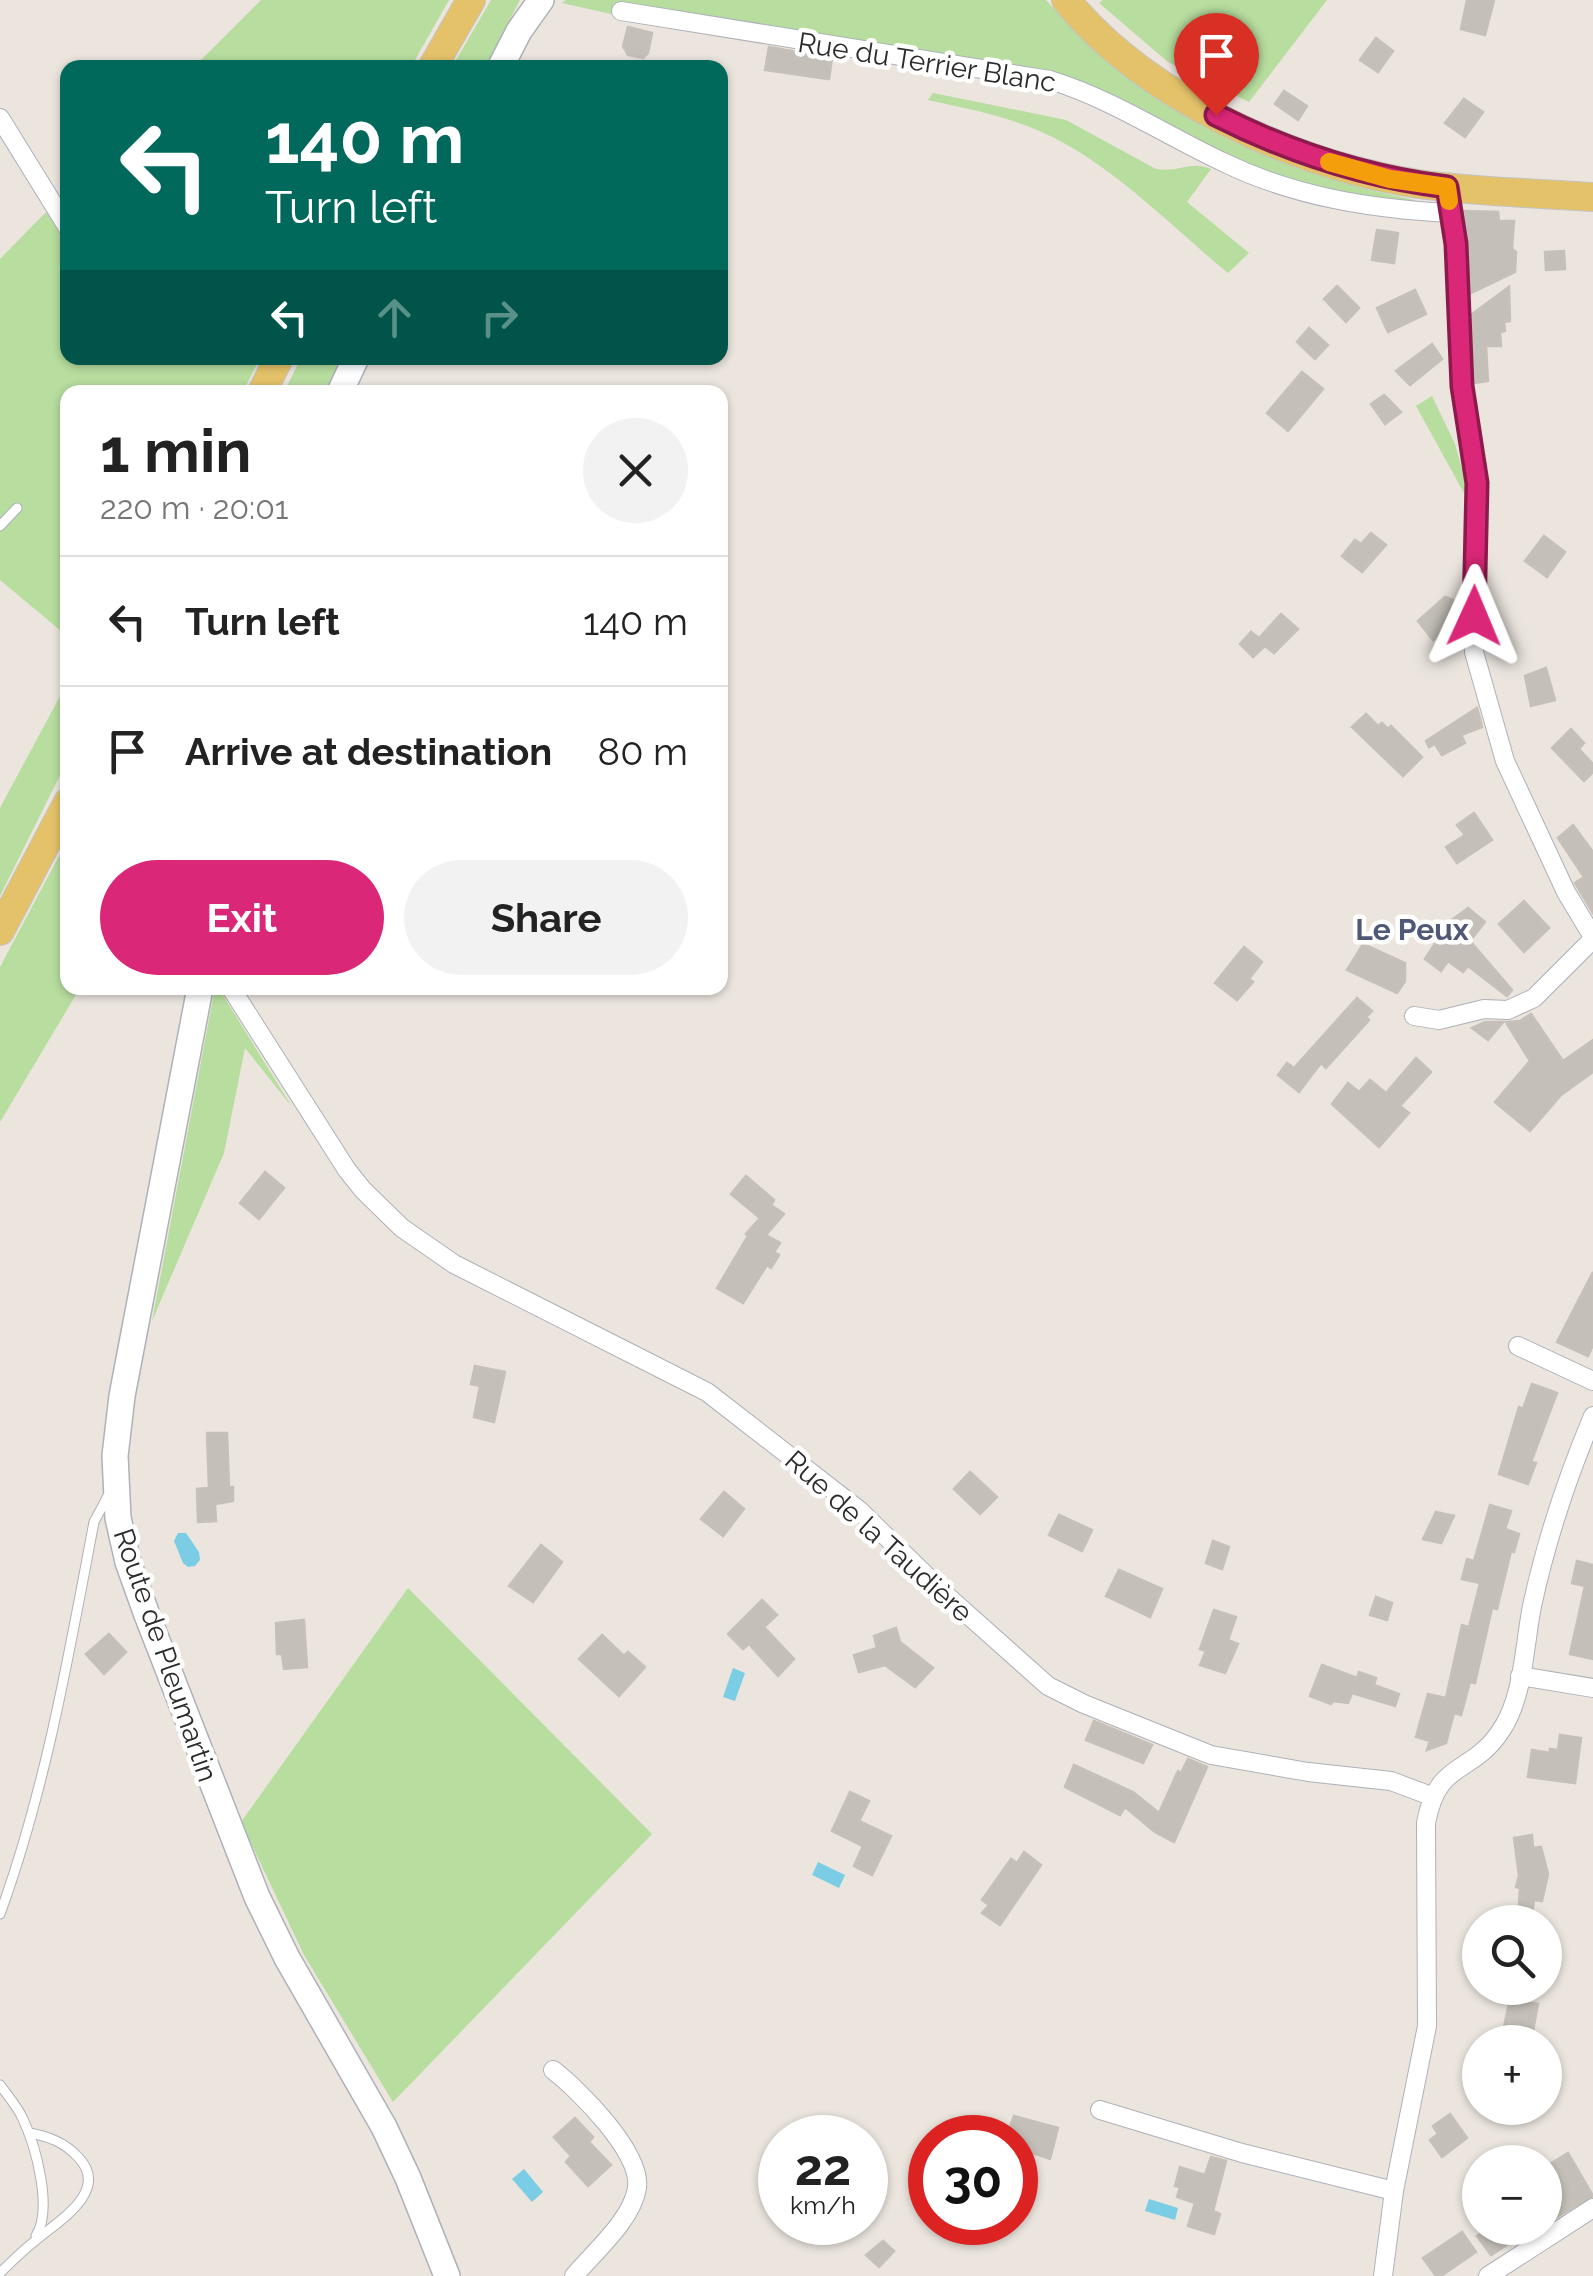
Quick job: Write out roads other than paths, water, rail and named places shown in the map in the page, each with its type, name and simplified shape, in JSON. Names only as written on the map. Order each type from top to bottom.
[{"type":"main road","points":[[436,60],[470,0]]},
{"type":"main road","points":[[504,60],[542,0]]},
{"type":"main road","points":[[1073,2],[1106,40],[1157,80],[1241,128],[1448,200],[1593,196]]},
{"type":"main road","points":[[0,931],[60,817]]},
{"type":"main road","name":"Route de Pleumartin","points":[[199,995],[129,1348],[115,1456],[114,1486],[122,1538],[134,1580],[257,1898],[286,1958],[384,2127],[447,2276]]},
{"type":"street","name":"Rue du Terrier Blanc","points":[[621,12],[1050,80],[1094,96],[1263,180],[1316,196],[1362,205],[1448,200]]},
{"type":"street","points":[[0,118],[60,215]]},
{"type":"street","points":[[1414,1016],[1439,1020],[1484,1009],[1508,1010],[1534,998],[1593,938],[1566,892],[1506,761],[1474,652],[1477,483],[1462,386],[1456,244],[1448,200]]},
{"type":"street","name":"Rue de la Taudière","points":[[235,995],[347,1170],[402,1228],[486,1282],[708,1392],[858,1510],[1048,1686],[1210,1755],[1391,1781],[1431,1796]]},
{"type":"street","points":[[1518,1346],[1593,1381]]},
{"type":"street","points":[[1383,2276],[1394,2191],[1427,2026],[1426,1823],[1431,1796],[1444,1778],[1479,1755],[1502,1731],[1520,1676],[1550,1536],[1568,1475],[1593,1416]]},
{"type":"street","points":[[1520,1676],[1593,1688]]},
{"type":"street","points":[[553,2070],[573,2086],[622,2144],[634,2165],[637,2187],[626,2214],[574,2276]]},
{"type":"street","points":[[1100,2110],[1242,2154],[1394,2191]]},
{"type":"street","points":[[1488,2276],[1593,2208]]},
{"type":"lane","points":[[0,526],[16,508]]},
{"type":"lane","points":[[0,1914],[16,1871],[41,1776],[94,1522],[114,1486]]},
{"type":"lane","points":[[0,2085],[18,2108],[29,2133],[44,2213],[44,2224],[32,2242]]},
{"type":"lane","points":[[0,2274],[76,2206],[89,2183],[85,2164],[75,2154],[57,2141],[29,2133]]},
{"type":"water","points":[[178,1533],[186,1533],[199,1552],[200,1560],[195,1566],[183,1563],[174,1541]]},
{"type":"water","points":[[733,1668],[745,1673],[735,1701],[723,1697]]},
{"type":"water","points":[[818,1862],[845,1875],[839,1888],[812,1875]]},
{"type":"water","points":[[524,2169],[543,2192],[532,2202],[512,2179]]},
{"type":"water","points":[[1149,2199],[1178,2208],[1175,2220],[1145,2211]]},
{"type":"district","name":"Le Peux","points":[[1412,930]]}]
